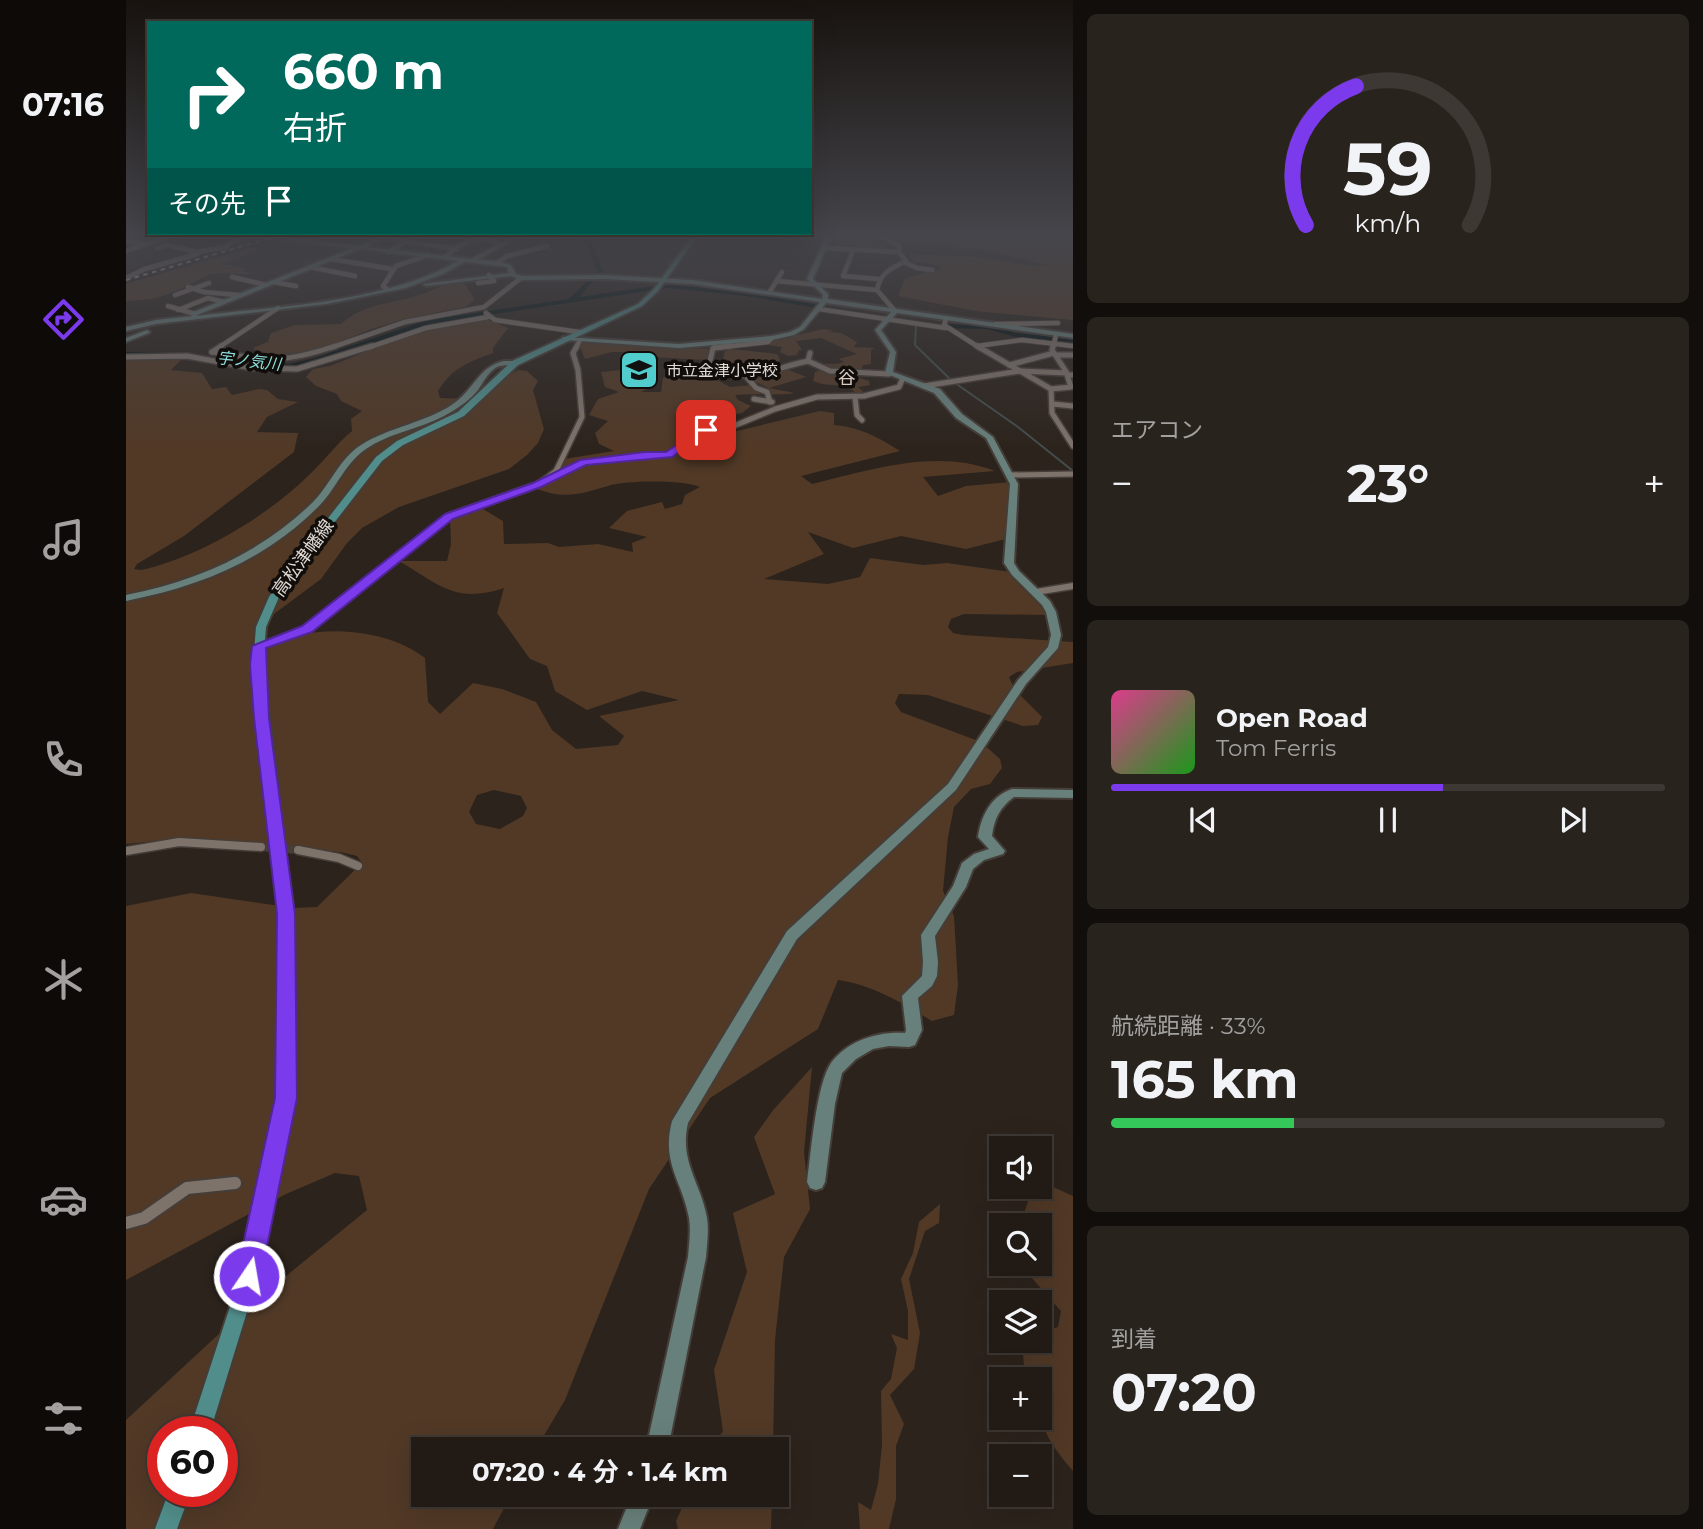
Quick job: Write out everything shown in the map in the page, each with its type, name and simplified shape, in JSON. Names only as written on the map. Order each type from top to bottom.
[{"type":"main road","name":"高松津幡線","points":[[204,1416],[249,1276],[286,1098],[286,914],[262,718],[258,665],[261,627],[280,588],[379,459],[400,443],[461,414],[515,363],[565,338],[579,336],[637,306]]},
{"type":"main road","points":[[166,1529],[174,1507]]},
{"type":"street","points":[[169,306],[195,314]]},
{"type":"street","points":[[178,310],[187,306]]},
{"type":"street","points":[[126,340],[213,306]]},
{"type":"street","points":[[126,329],[291,306]]},
{"type":"street","points":[[126,357],[172,355],[251,368],[305,368],[434,326],[487,316],[579,336],[678,346],[772,338],[797,331],[821,306]]},
{"type":"street","points":[[823,306],[945,325],[1051,389],[1071,387],[1068,375],[1073,375]]},
{"type":"street","points":[[823,306],[916,324],[1058,323]]},
{"type":"street","points":[[885,306],[890,317]]},
{"type":"street","points":[[212,352],[254,359],[290,360],[405,322],[484,307],[487,316]]},
{"type":"street","points":[[200,358],[278,308]]},
{"type":"street","points":[[259,646],[307,629],[449,516],[542,482],[583,463],[645,455],[668,455],[706,430],[724,430],[783,407],[817,397],[855,397],[899,387],[893,352],[878,330],[890,317]]},
{"type":"street","points":[[990,325],[1055,338],[1073,346]]},
{"type":"street","points":[[542,482],[556,471],[582,417],[578,370],[573,353],[579,336]]},
{"type":"street","points":[[977,346],[1073,336]]},
{"type":"street","points":[[660,1437],[697,1257],[699,1235],[698,1217],[678,1162],[674,1139],[680,1121],[792,935],[952,787],[1022,682],[1053,648],[1056,635],[1051,612],[1009,563],[1014,484],[989,437],[959,416],[940,393],[896,377],[830,371],[808,361],[762,374],[745,375],[728,374],[709,365],[713,349],[768,342],[772,338]]},
{"type":"street","points":[[924,386],[1020,372],[1067,373],[1055,354],[1055,338]]},
{"type":"street","points":[[808,361],[810,353]]},
{"type":"street","points":[[1009,365],[1022,363],[1024,359],[1055,354],[1073,355]]},
{"type":"street","points":[[126,598],[171,590],[231,568],[314,505],[352,455],[363,447],[449,410],[472,392],[490,367],[498,362],[515,363]]},
{"type":"street","points":[[745,375],[756,387],[767,392],[770,402]]},
{"type":"street","points":[[1051,389],[1052,413],[1073,446]]},
{"type":"street","points":[[855,397],[857,415],[862,420]]},
{"type":"street","points":[[754,399],[783,407]]},
{"type":"street","points":[[1053,404],[1073,406]]},
{"type":"street","points":[[1010,475],[1073,474]]},
{"type":"street","points":[[1036,592],[1073,586]]},
{"type":"street","points":[[816,1182],[835,1070],[862,1046],[893,1038],[909,1040],[914,1030],[909,996],[921,989],[930,978],[933,966],[928,934],[959,887],[967,866],[979,857],[998,851],[985,837],[989,817],[1004,796],[1012,793],[1073,794]]},
{"type":"street","points":[[126,851],[180,842],[261,847]]},
{"type":"street","points":[[298,850],[339,858],[358,866]]},
{"type":"street","points":[[126,1223],[144,1218],[187,1188],[235,1183]]},
{"type":"street","points":[[628,1529],[637,1507]]},
{"type":"shaded area","points":[[466,306],[404,319],[319,350],[288,358],[261,357],[253,348],[268,342],[271,333],[295,325],[341,324],[367,308]]},
{"type":"shaded area","points":[[952,306],[1073,306],[1073,320]]},
{"type":"shaded area","points":[[486,319],[508,328],[493,348],[493,353],[461,367],[438,391],[440,398],[465,398],[482,392],[518,370],[527,371],[538,381],[533,390],[544,429],[538,443],[509,469],[399,507],[362,528],[347,543],[321,579],[255,628],[252,647],[315,632],[348,632],[382,637],[412,649],[425,658],[428,702],[440,714],[473,683],[502,689],[536,702],[552,730],[576,749],[618,745],[624,736],[599,716],[679,700],[642,691],[587,710],[555,691],[547,666],[530,659],[497,613],[504,588],[473,594],[448,590],[399,561],[447,561],[451,544],[450,518],[483,509],[503,521],[504,544],[548,543],[559,547],[598,544],[633,552],[632,543],[647,537],[609,528],[627,511],[662,502],[665,509],[682,504],[685,495],[700,487],[681,483],[641,482],[563,495],[535,488],[560,470],[564,459],[614,451],[599,444],[595,433],[608,421],[589,415],[598,399],[619,392],[605,387],[601,372],[621,370],[651,383],[650,387],[641,392],[661,392],[663,378],[679,372],[703,372],[730,387],[753,385],[795,393],[735,395],[738,400],[751,406],[742,413],[727,416],[707,438],[820,411],[834,413],[834,425],[868,434],[900,451],[801,476],[812,484],[880,468],[927,461],[973,464],[995,471],[923,477],[938,496],[966,486],[1010,482],[1006,539],[966,549],[901,536],[853,548],[808,532],[824,554],[764,579],[828,584],[860,577],[870,558],[923,565],[947,563],[1011,572],[1048,615],[964,614],[951,619],[948,627],[953,633],[963,635],[1073,642],[1073,663],[1017,672],[1009,677],[1015,690],[1042,717],[1038,725],[1023,726],[928,695],[899,694],[895,703],[901,712],[981,742],[1000,759],[1002,768],[990,784],[971,789],[954,807],[948,837],[943,891],[954,916],[958,985],[954,1015],[932,1021],[875,990],[838,980],[818,1029],[710,1098],[649,1189],[565,1400],[543,1437],[411,1437],[411,1507],[505,1507],[493,1529],[126,1529],[126,1420],[248,1307],[367,1210],[359,1176],[335,1173],[286,1194],[126,1280],[126,906],[191,893],[294,908],[317,907],[362,863],[357,856],[341,852],[187,838],[126,844],[126,360],[139,357],[183,358],[171,370],[202,373],[212,389],[226,387],[232,395],[259,389],[267,390],[278,399],[298,402],[267,417],[257,432],[298,433],[294,452],[184,536],[137,564],[134,569],[141,570],[209,545],[253,519],[293,490],[352,431],[351,419],[362,411],[341,401],[337,394],[316,386],[306,377],[313,369],[330,366],[398,339],[439,327]],"holes":[[[494,790],[521,796],[527,808],[523,816],[500,829],[476,824],[469,812],[477,795]]]},
{"type":"shaded area","points":[[823,329],[841,333],[857,342],[854,347],[875,348],[871,350],[871,364],[863,365],[861,372],[845,373],[869,381],[870,385],[858,387],[865,393],[858,394],[846,387],[813,381],[815,372],[824,369],[820,365],[841,363],[844,362],[839,359],[857,354],[821,338],[796,341],[802,350],[798,351],[797,355],[788,356],[780,352],[782,347],[760,344]]},
{"type":"shaded area","points":[[583,341],[710,349],[706,360],[636,356],[626,352],[612,352],[585,359],[579,345]]},
{"type":"shaded area","points":[[731,349],[777,354],[780,360],[761,371],[721,367],[725,351]]},
{"type":"shaded area","points":[[787,369],[806,377],[769,388],[751,380]]},
{"type":"shaded area","points":[[812,1067],[804,1152],[810,1209],[784,1257],[775,1340],[773,1437],[719,1437],[723,1431],[714,1370],[747,1272],[733,1213],[775,1194],[754,1137],[774,1109]]},
{"type":"shaded area","points":[[1052,1186],[1073,1196],[1073,1471],[1055,1448],[1045,1430],[1052,1430],[1052,1367],[1024,1367],[1023,1353],[1052,1353],[1052,1329],[1058,1327],[1061,1311],[1052,1301],[1052,1290],[1042,1290],[1030,1276],[1052,1276],[1052,1213],[1024,1213],[1029,1199],[1052,1199]]},
{"type":"shaded area","points":[[940,1204],[939,1223],[925,1231],[909,1279],[920,1333],[914,1369],[890,1395],[904,1424],[896,1446],[896,1499],[889,1529],[860,1529],[858,1502],[871,1510],[878,1484],[882,1445],[881,1391],[891,1379],[897,1348],[891,1334],[908,1340],[908,1311],[901,1279],[913,1253],[919,1222]]},
{"type":"shaded area","points":[[682,1507],[772,1507],[771,1529],[678,1529],[676,1521]]},
{"type":"waterway","name":"宇ノ気川","points":[[218,360],[252,365],[291,366],[317,360],[427,322],[532,306]]},
{"type":"waterway","name":"宇ノ気川","points":[[819,306],[899,320]]},
{"type":"waterway","points":[[916,325],[915,345],[950,379]]},
{"type":"waterway","name":"宇ノ気川","points":[[936,326],[987,327],[1016,335],[1073,340]]},
{"type":"waterway","name":"宇ノ気川","points":[[126,354],[191,355]]},
{"type":"waterway","points":[[955,383],[1018,427],[1073,471]]},
{"type":"tunnel","points":[[261,847],[298,850]]},
{"type":"place","name":"市立金津小学校","points":[[639,370]]},
{"type":"district","name":"谷","points":[[847,378]]},
{"type":"route","points":[[249,1276],[286,1098],[286,914],[262,718],[259,646],[307,629],[449,516],[537,485],[583,463],[645,455],[668,455],[706,430]]}]
